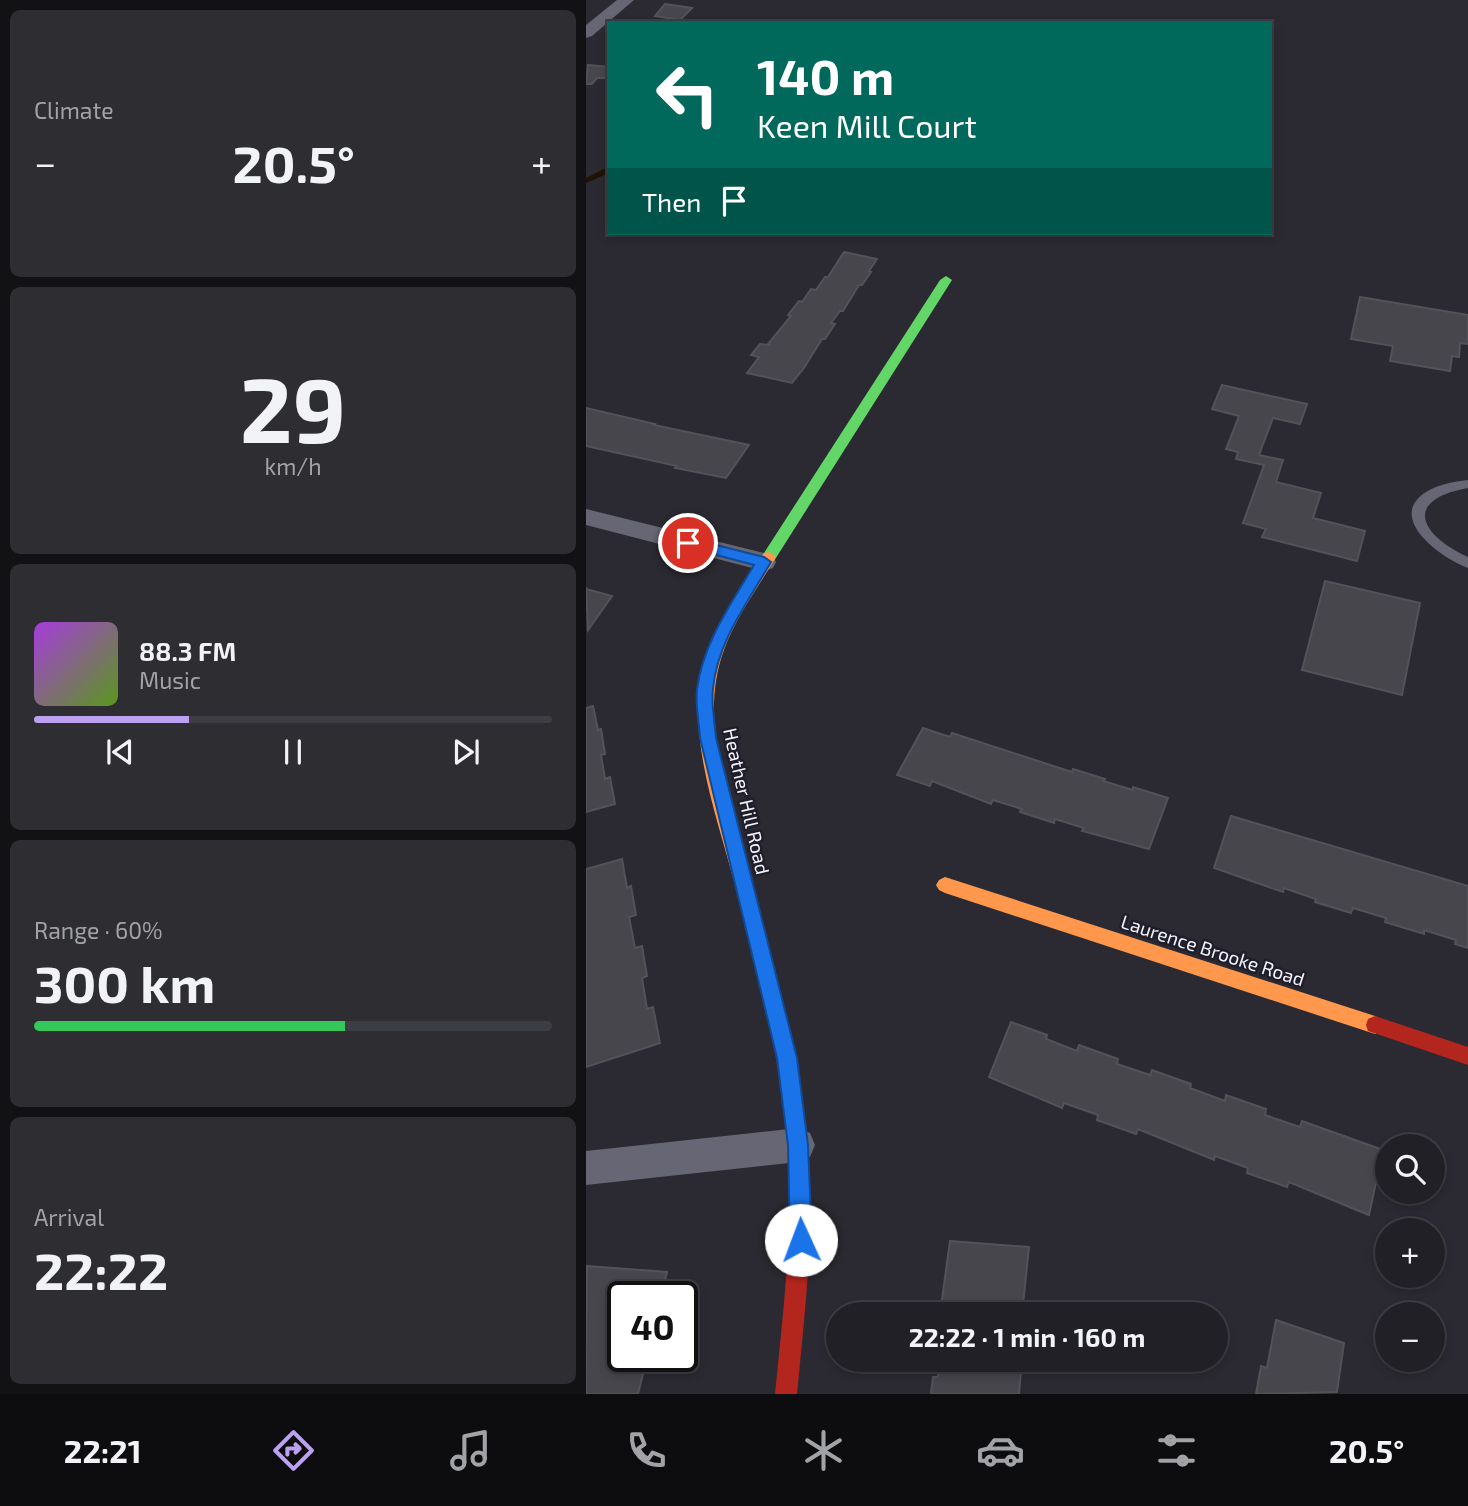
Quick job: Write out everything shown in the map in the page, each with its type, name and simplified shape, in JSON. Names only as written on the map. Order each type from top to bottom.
[{"type":"street","points":[[586,33],[626,0]]},
{"type":"street","name":"Heather Hill Road","points":[[786,1394],[801,1240],[798,1145],[787,1058],[708,738],[705,690],[713,653],[729,619],[946,280]]},
{"type":"street","points":[[586,517],[764,562]]},
{"type":"street","name":"Laurence Brooke Road","points":[[945,885],[1468,1056]]},
{"type":"street","points":[[586,1168],[798,1145]]},
{"type":"lane","points":[[1468,484],[1448,486],[1430,494],[1420,508],[1419,524],[1429,541],[1447,556],[1468,563]]},
{"type":"building","points":[[665,4],[692,8],[680,20],[655,16]]},
{"type":"building","points":[[588,65],[607,67],[607,78],[597,78],[592,84],[586,84]]},
{"type":"building","points":[[844,252],[877,259],[869,271],[871,272],[831,323],[835,324],[792,383],[747,373],[759,357],[751,355],[760,344],[770,345],[768,344],[791,316],[788,315],[799,301],[802,302],[811,289],[816,290],[825,277],[828,277]]},
{"type":"building","points":[[1360,297],[1468,315],[1468,344],[1460,343],[1459,357],[1452,356],[1450,371],[1390,361],[1393,346],[1351,339]]},
{"type":"building","points":[[1222,385],[1307,404],[1300,424],[1273,418],[1259,455],[1283,460],[1276,482],[1321,493],[1313,518],[1365,531],[1357,561],[1262,537],[1266,529],[1243,523],[1264,465],[1236,459],[1238,452],[1226,449],[1239,416],[1212,409]]},
{"type":"building","points":[[586,408],[749,445],[726,478],[675,468],[677,466],[586,446]]},
{"type":"building","points":[[1325,581],[1420,603],[1402,695],[1302,670]]},
{"type":"building","points":[[586,589],[612,596],[588,630]]},
{"type":"building","points":[[593,706],[598,730],[601,729],[605,779],[610,777],[615,804],[586,812],[586,708]]},
{"type":"building","points":[[923,728],[950,737],[952,733],[1072,772],[1073,769],[1105,779],[1103,781],[1168,798],[1149,849],[1082,831],[1084,828],[1055,819],[1054,823],[993,800],[991,804],[932,781],[930,786],[897,775]]},
{"type":"building","points":[[1231,816],[1468,886],[1468,948],[1455,944],[1456,940],[1385,922],[1386,918],[1353,908],[1351,913],[1315,902],[1316,899],[1284,888],[1283,892],[1214,868]]},
{"type":"building","points":[[622,859],[627,888],[631,886],[636,915],[629,917],[635,948],[642,946],[647,976],[642,978],[647,1009],[653,1007],[660,1043],[586,1067],[586,869]]},
{"type":"building","points":[[1011,1022],[1047,1035],[1046,1039],[1077,1051],[1079,1045],[1118,1059],[1117,1064],[1150,1075],[1152,1070],[1191,1084],[1190,1088],[1225,1101],[1226,1095],[1266,1109],[1265,1115],[1300,1127],[1302,1121],[1375,1147],[1375,1187],[1369,1215],[1289,1182],[1287,1187],[1247,1173],[1248,1168],[1215,1156],[1214,1160],[1138,1129],[1136,1134],[1097,1120],[1098,1115],[1064,1103],[1062,1108],[989,1077]]},
{"type":"building","points":[[950,1241],[1029,1247],[1023,1302],[942,1302]]},
{"type":"building","points":[[587,1266],[667,1272],[665,1281],[607,1281],[607,1372],[644,1372],[638,1394],[586,1394]]},
{"type":"building","points":[[1276,1320],[1344,1343],[1337,1392],[1256,1394],[1261,1366],[1267,1368]]},
{"type":"building","points":[[939,1372],[1021,1372],[1019,1394],[931,1394],[933,1377],[938,1377]]},
{"type":"waterway","points":[[586,181],[607,171]]},
{"type":"traffic: fast","points":[[769,557],[946,280]]},
{"type":"traffic: slow","points":[[744,885],[715,775],[707,717],[707,690],[711,665],[722,636],[769,557]]},
{"type":"traffic: slow","points":[[945,885],[1375,1025]]},
{"type":"traffic: jam","points":[[744,885],[790,1079],[798,1145],[799,1238],[786,1394]]},
{"type":"traffic: jam","points":[[1375,1025],[1468,1056]]},
{"type":"route","points":[[688,543],[764,562],[729,619],[713,653],[705,690],[708,738],[787,1058],[798,1145],[801,1240]]}]
